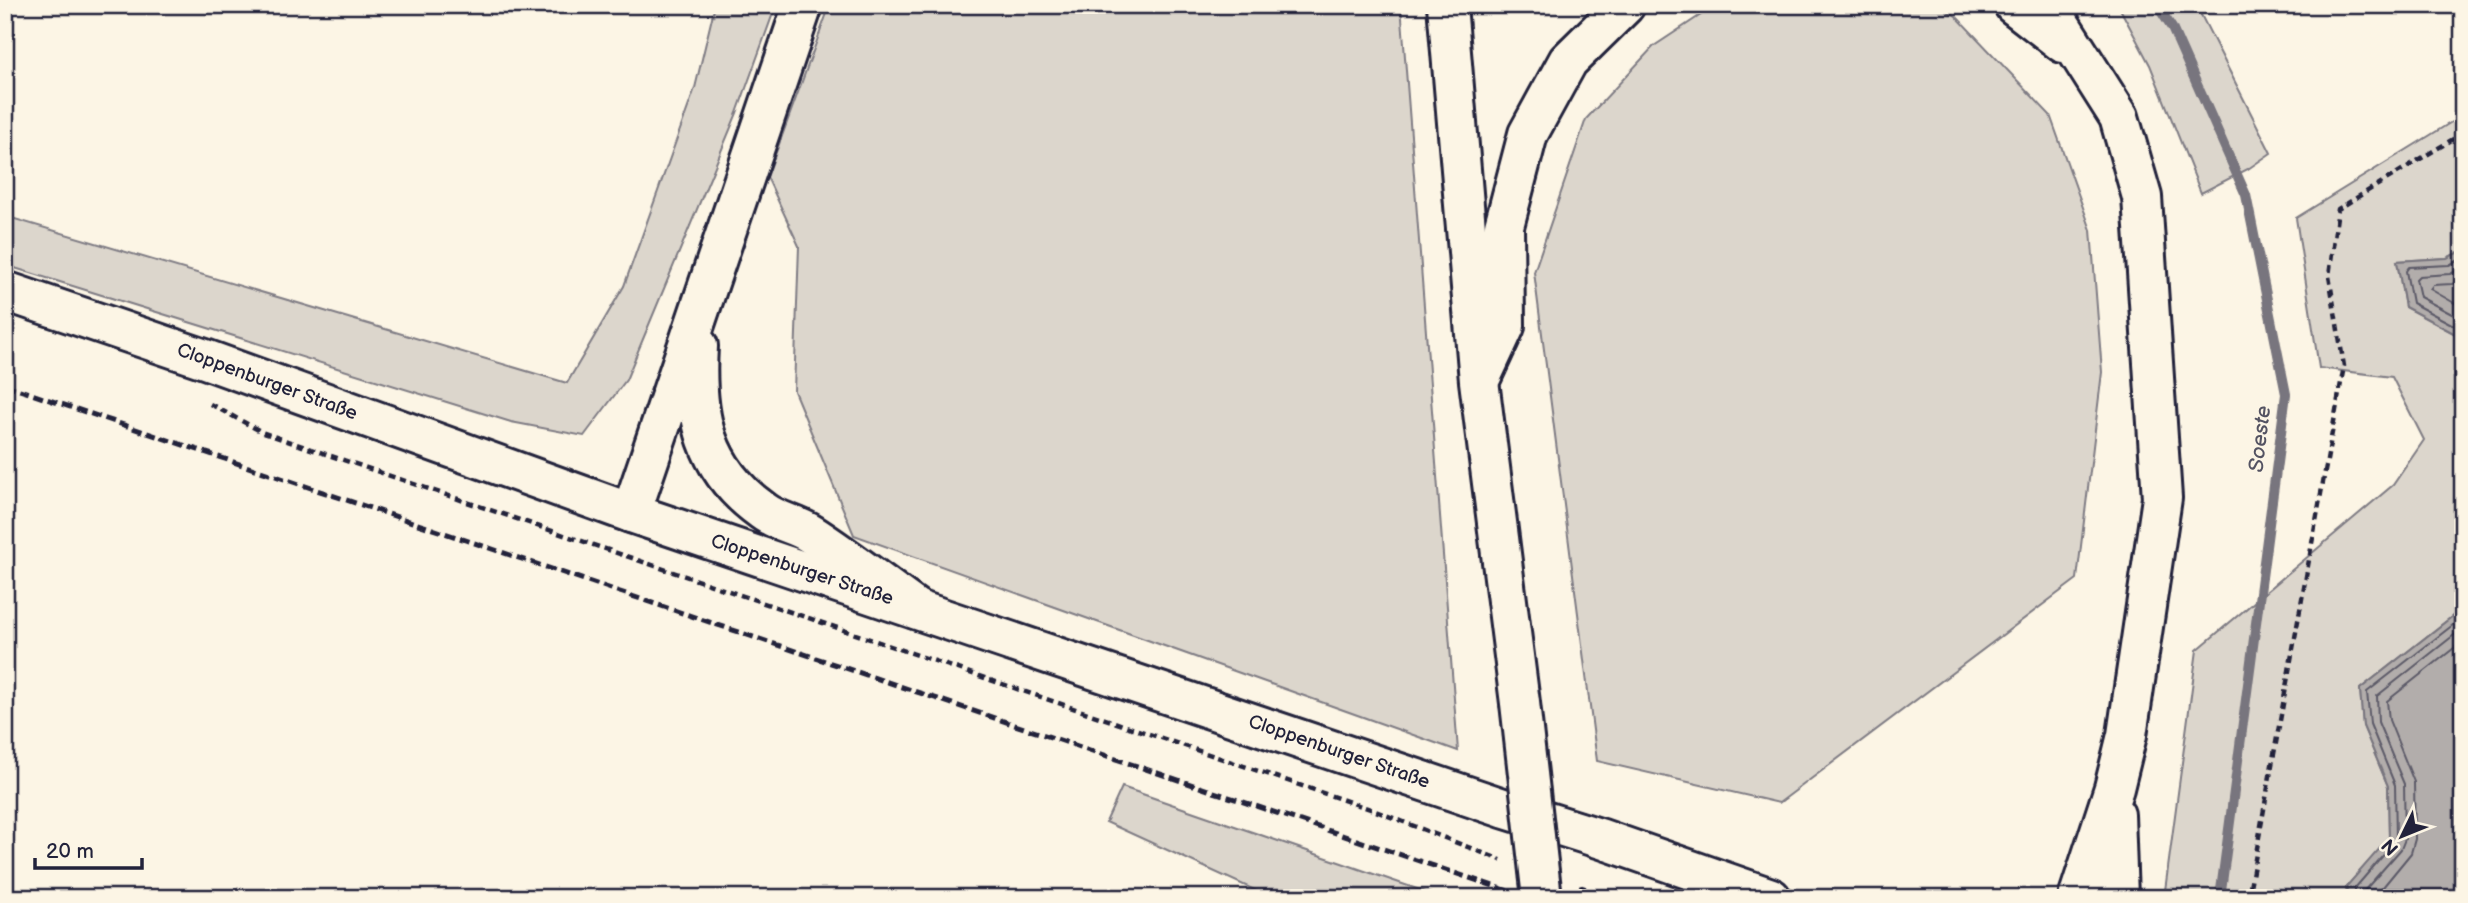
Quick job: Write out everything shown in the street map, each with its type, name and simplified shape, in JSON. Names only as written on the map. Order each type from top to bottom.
[{"type":"main road","points":[[631,513],[803,5]]},
{"type":"main road","points":[[1447,5],[1479,382],[1542,898]]},
{"type":"main road","points":[[1479,382],[1505,326],[1504,226],[1528,134],[1569,61],[1625,5]]},
{"type":"main road","points":[[2014,5],[2079,55]]},
{"type":"main road","points":[[2048,5],[2119,117],[2142,197],[2162,498],[2127,735],[2114,788],[2078,898]]},
{"type":"main road","name":"Cloppenburger Straße","points":[[5,291],[205,359],[631,513],[1771,898]]},
{"type":"main road","points":[[701,306],[697,363],[699,407],[709,449],[732,486],[765,513],[809,532],[916,608]]},
{"type":"main road","points":[[2114,788],[2118,898]]},
{"type":"path","points":[[2248,898],[2344,366],[2329,276],[2339,209],[2463,133]]},
{"type":"shaded area","points":[[715,5],[776,5],[737,113],[626,380],[584,436],[511,422],[5,265],[5,216],[567,383],[624,286],[695,88]]},
{"type":"shaded area","points":[[830,5],[1401,5],[1458,751],[854,535],[794,391],[799,246],[767,177]]},
{"type":"shaded area","points":[[1716,5],[1937,5],[1956,16],[2050,115],[2091,230],[2102,372],[2077,579],[1779,803],[1597,761],[1534,272],[1586,119],[1654,46]]},
{"type":"shaded area","points":[[2118,5],[2196,5],[2271,153],[2248,169],[2201,193],[2150,65]]},
{"type":"shaded area","points":[[2463,115],[2463,250],[2447,258],[2397,261],[2405,307],[2463,338],[2463,599],[2454,615],[2360,689],[2363,726],[2388,786],[2389,839],[2346,887],[2348,898],[2164,898],[2197,650],[2393,485],[2424,440],[2392,377],[2319,368],[2296,218]]},
{"type":"shaded area","points":[[1122,787],[1443,898],[1272,898],[1106,822]]},
{"type":"water","points":[[2463,250],[2463,338],[2405,307],[2397,261],[2447,258]]},
{"type":"water","points":[[2463,599],[2463,898],[2348,898],[2346,887],[2389,838],[2388,786],[2363,726],[2360,689],[2454,615]]},
{"type":"waterway","name":"Soeste","points":[[2157,5],[2172,28],[2246,195],[2286,394],[2220,898]]},
{"type":"railway","points":[[5,385],[1529,898]]}]
